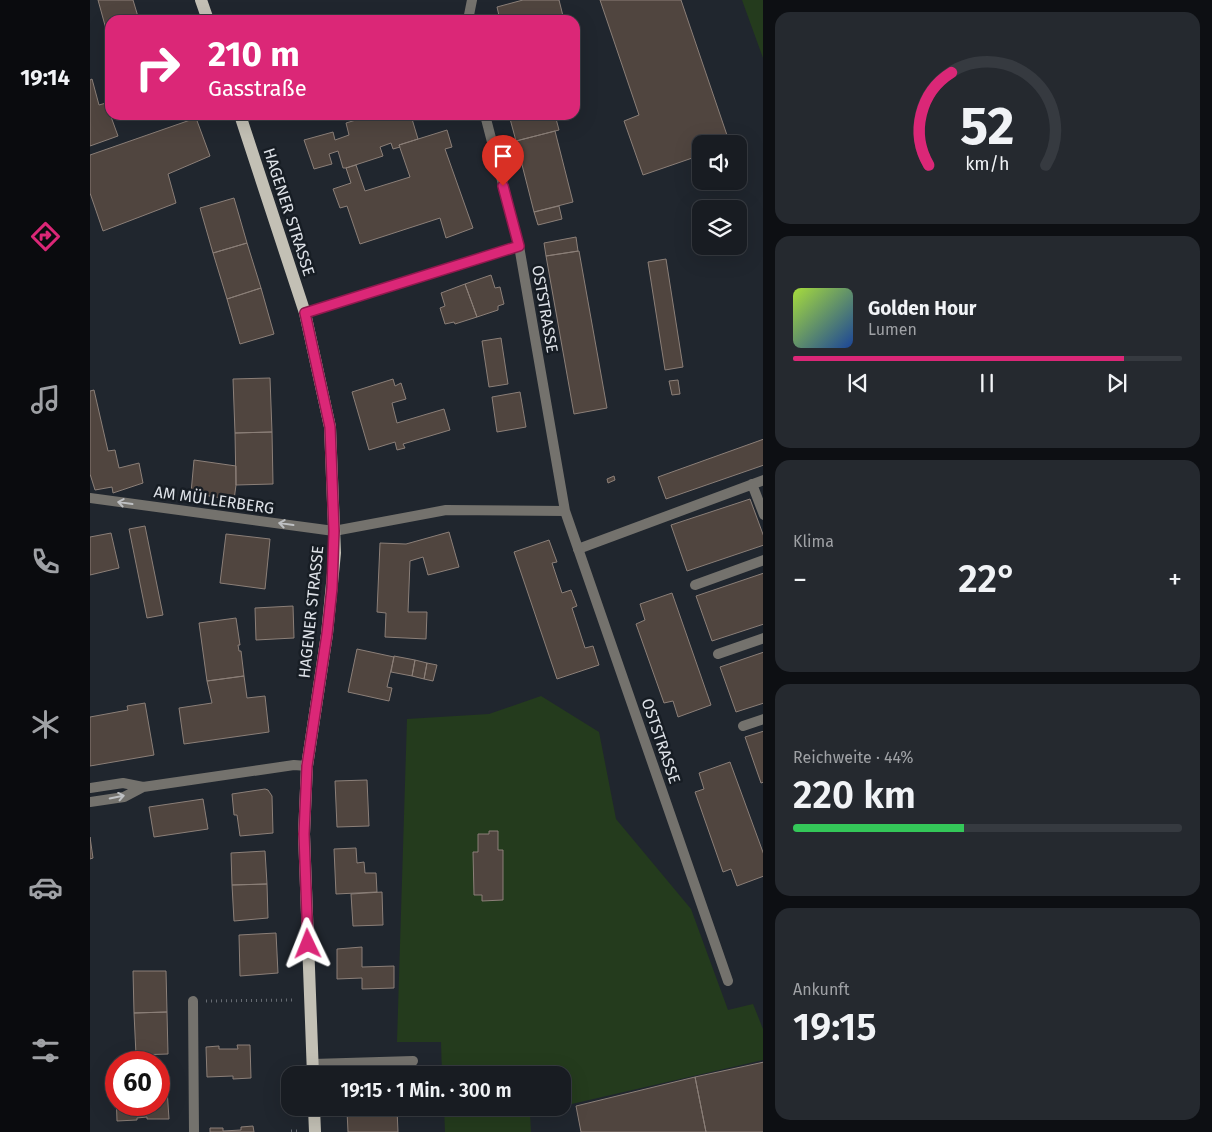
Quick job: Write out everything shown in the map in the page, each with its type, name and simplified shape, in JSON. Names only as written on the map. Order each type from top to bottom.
[{"type":"main road","points":[[201,0],[206,15]]},
{"type":"main road","name":"HAGENER STRASSE","points":[[242,120],[305,313],[330,427],[334,531],[332,588],[307,766],[304,834],[313,1066]]},
{"type":"main road","points":[[314,1116],[315,1132]]},
{"type":"street","points":[[469,15],[472,0]]},
{"type":"street","name":"OSTSTRASSE","points":[[486,120],[519,246],[565,511],[728,981]]},
{"type":"street","points":[[305,313],[519,246]]},
{"type":"street","points":[[578,549],[763,480]]},
{"type":"street","points":[[752,484],[763,515]]},
{"type":"street","name":"AM MÜLLERBERG","points":[[90,498],[334,531]]},
{"type":"street","points":[[334,531],[446,510],[565,511]]},
{"type":"street","points":[[695,585],[763,560]]},
{"type":"street","points":[[718,654],[763,638]]},
{"type":"street","points":[[743,726],[763,719]]},
{"type":"street","points":[[90,802],[124,796],[143,787],[294,765],[307,766]]},
{"type":"street","points":[[90,788],[123,783],[143,787]]},
{"type":"street","points":[[193,1001],[194,1132]]},
{"type":"street","name":"HAGENER STRASSE","points":[[357,1066],[413,1061]]},
{"type":"path","points":[[193,1001],[310,1000]]},
{"type":"green space","points":[[742,0],[763,0],[763,58]]},
{"type":"green space","points":[[541,696],[599,732],[616,819],[691,909],[728,1010],[753,1004],[763,1029],[763,1060],[571,1104],[571,1066],[442,1066],[441,1042],[397,1042],[407,719],[489,714]]},
{"type":"green space","points":[[444,1116],[530,1116],[531,1132],[445,1132]]},
{"type":"building","points":[[98,0],[133,0],[138,15],[105,15],[105,25]]},
{"type":"building","points":[[523,0],[559,0],[563,15],[499,15],[497,7]]},
{"type":"building","points":[[600,0],[681,0],[727,135],[692,135],[692,158],[643,175],[624,121],[639,115]]},
{"type":"building","points":[[92,79],[99,105],[105,103],[105,120],[112,120],[118,136],[90,146],[90,80]]},
{"type":"building","points":[[190,120],[197,120],[210,156],[168,174],[176,203],[103,231],[90,193],[90,155]]},
{"type":"building","points":[[356,120],[412,120],[418,139],[393,149],[391,143],[380,147],[383,156],[346,168],[343,168],[338,151],[329,154],[332,164],[314,169],[304,140],[333,132],[335,140],[349,135],[346,123]]},
{"type":"building","points":[[510,120],[556,120],[559,130],[516,141]]},
{"type":"building","points":[[447,130],[452,147],[445,149],[473,228],[446,238],[440,218],[360,244],[347,206],[340,208],[333,189],[351,183],[346,168],[356,165],[365,191],[410,177],[399,145]]},
{"type":"building","points":[[555,131],[573,202],[534,212],[516,141]]},
{"type":"building","points":[[234,198],[247,243],[213,253],[200,208]]},
{"type":"building","points":[[559,206],[562,219],[538,225],[534,212]]},
{"type":"building","points":[[576,237],[578,251],[546,256],[544,243]]},
{"type":"building","points":[[247,243],[261,288],[227,299],[213,253]]},
{"type":"building","points":[[579,251],[607,408],[574,414],[546,256]]},
{"type":"building","points":[[666,259],[683,367],[665,370],[648,262]]},
{"type":"building","points":[[491,275],[495,288],[500,287],[504,304],[498,306],[498,310],[477,317],[465,284]]},
{"type":"building","points":[[465,284],[477,317],[455,324],[454,322],[445,324],[440,308],[445,306],[441,293]]},
{"type":"building","points":[[261,288],[274,334],[240,344],[227,299]]},
{"type":"building","points":[[501,338],[508,384],[489,387],[482,341]]},
{"type":"building","points":[[270,378],[272,432],[235,433],[233,379]]},
{"type":"building","points":[[393,379],[395,386],[401,383],[406,399],[392,403],[397,423],[444,409],[450,430],[403,444],[405,448],[397,450],[395,442],[369,450],[352,392]]},
{"type":"building","points":[[678,380],[680,394],[672,395],[669,381]]},
{"type":"building","points":[[94,390],[108,451],[115,450],[119,468],[139,463],[143,483],[113,493],[112,487],[95,490],[90,474],[90,391]]},
{"type":"building","points":[[520,392],[526,427],[497,432],[492,397]]},
{"type":"building","points":[[272,432],[273,484],[236,485],[235,433]]},
{"type":"building","points":[[763,439],[763,465],[666,499],[658,477]]},
{"type":"building","points":[[194,460],[236,466],[234,500],[191,493]]},
{"type":"building","points":[[614,476],[615,480],[608,483],[607,479]]},
{"type":"building","points":[[750,499],[763,534],[763,545],[687,571],[671,525]]},
{"type":"building","points":[[145,526],[163,615],[147,618],[129,529]]},
{"type":"building","points":[[449,532],[459,567],[428,575],[423,557],[410,561],[408,612],[427,612],[426,639],[385,637],[386,613],[377,612],[380,543],[406,544]]},
{"type":"building","points":[[111,533],[119,568],[90,575],[90,537]]},
{"type":"building","points":[[226,534],[270,539],[265,589],[220,583]]},
{"type":"building","points":[[549,540],[557,562],[552,563],[562,593],[571,590],[577,606],[572,608],[585,648],[593,646],[599,665],[557,679],[514,552]]},
{"type":"building","points":[[763,573],[763,624],[712,641],[696,596]]},
{"type":"building","points":[[672,593],[711,705],[678,717],[673,701],[664,703],[636,624],[645,620],[640,604]]},
{"type":"building","points":[[293,606],[294,638],[256,640],[255,608]]},
{"type":"building","points":[[236,618],[240,645],[238,645],[239,651],[241,651],[244,676],[207,681],[199,623]]},
{"type":"building","points":[[357,649],[394,657],[387,687],[392,688],[389,701],[348,692]]},
{"type":"building","points":[[763,652],[763,703],[736,712],[720,667]]},
{"type":"building","points":[[394,656],[415,660],[412,676],[391,672]]},
{"type":"building","points":[[415,660],[427,663],[424,679],[412,676]]},
{"type":"building","points":[[427,663],[437,665],[433,681],[424,679]]},
{"type":"building","points":[[244,676],[247,698],[265,696],[269,732],[184,744],[179,708],[212,703],[207,681]]},
{"type":"building","points":[[145,703],[154,755],[90,766],[90,717],[128,710],[127,706]]},
{"type":"building","points":[[763,731],[763,782],[761,783],[745,737]]},
{"type":"building","points":[[730,762],[763,852],[763,876],[737,886],[731,869],[723,872],[695,792],[704,789],[699,773]]},
{"type":"building","points":[[367,780],[369,826],[337,827],[335,781]]},
{"type":"building","points":[[265,789],[272,796],[273,833],[240,836],[237,815],[234,815],[232,794]]},
{"type":"building","points":[[203,799],[208,829],[154,837],[149,807]]},
{"type":"building","points":[[489,831],[498,831],[498,850],[503,850],[503,900],[482,901],[482,895],[474,895],[473,852],[478,852],[478,834],[489,834]]},
{"type":"building","points":[[90,837],[93,858],[90,859]]},
{"type":"building","points":[[356,848],[357,863],[364,862],[365,873],[376,873],[377,892],[336,894],[334,849]]},
{"type":"building","points":[[265,851],[267,884],[232,885],[231,853]]},
{"type":"building","points":[[267,884],[268,918],[234,921],[232,885]]},
{"type":"building","points":[[382,892],[383,925],[353,926],[351,894]]},
{"type":"building","points":[[276,933],[278,973],[240,976],[239,935]]},
{"type":"building","points":[[362,947],[362,967],[394,966],[394,988],[362,989],[362,978],[337,979],[337,949]]},
{"type":"building","points":[[133,971],[166,971],[167,1012],[134,1013]]},
{"type":"building","points":[[167,1012],[168,1051],[136,1051],[134,1013]]},
{"type":"building","points":[[237,1045],[250,1045],[251,1078],[233,1079],[233,1076],[207,1077],[206,1047],[219,1046],[219,1049],[238,1049]]},
{"type":"building","points":[[763,1062],[763,1132],[706,1132],[695,1077]]},
{"type":"building","points":[[695,1077],[706,1132],[581,1132],[576,1106]]},
{"type":"building","points":[[117,1116],[169,1116],[169,1119],[147,1119],[147,1117],[137,1118],[137,1120],[117,1121]]},
{"type":"building","points":[[347,1116],[397,1116],[398,1132],[348,1132]]},
{"type":"building","points":[[253,1126],[254,1132],[210,1132],[210,1128],[223,1128],[223,1131],[241,1130],[241,1127]]},
{"type":"route","points":[[308,944],[304,834],[307,766],[327,634],[332,588],[334,531],[330,427],[305,313],[519,246],[503,186]]}]
